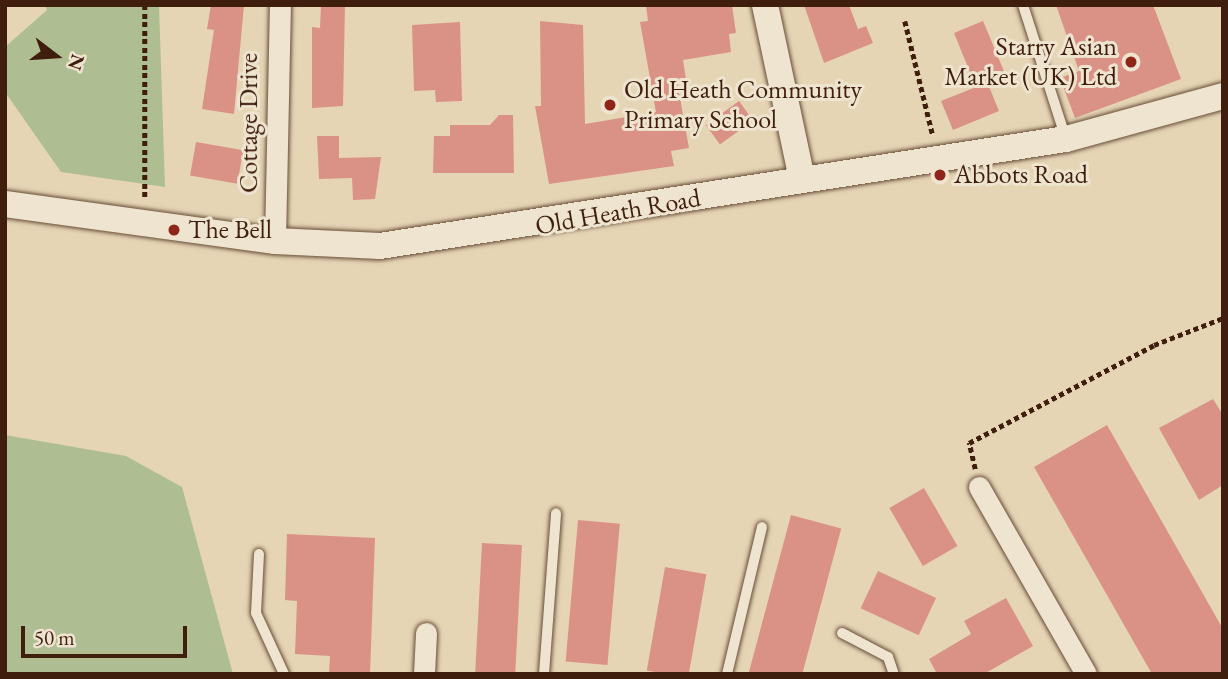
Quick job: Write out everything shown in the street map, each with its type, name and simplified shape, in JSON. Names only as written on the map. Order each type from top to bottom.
[{"type":"street","name":"Cottage Drive","points":[[275,241],[280,5]]},
{"type":"street","points":[[765,5],[802,179]]},
{"type":"street","name":"Old Heath Road","points":[[5,204],[275,241],[343,246],[412,243],[1066,139],[1223,96]]},
{"type":"street","points":[[979,487],[1086,674]]},
{"type":"street","points":[[424,674],[426,633]]},
{"type":"lane","points":[[1023,5],[1066,139]]},
{"type":"lane","points":[[544,674],[556,513]]},
{"type":"lane","points":[[727,674],[762,527]]},
{"type":"lane","points":[[259,554],[256,613],[284,674]]},
{"type":"lane","points":[[842,633],[887,657],[894,674]]},
{"type":"path","points":[[145,5],[145,223]]},
{"type":"path","points":[[905,22],[939,161]]},
{"type":"path","points":[[979,487],[969,443],[1154,345],[1223,318]]},
{"type":"green space","points":[[45,5],[159,5],[165,187],[61,172],[5,92],[5,47],[47,10]]},
{"type":"green space","points":[[5,435],[126,456],[182,487],[233,674],[5,674]]},
{"type":"building","points":[[211,5],[244,5],[234,114],[202,109],[214,30],[207,29]]},
{"type":"building","points":[[321,5],[345,5],[343,106],[312,108],[312,27],[320,28]]},
{"type":"building","points":[[646,5],[732,5],[736,33],[729,34],[731,52],[683,60],[686,79],[677,81],[689,148],[671,151],[674,166],[549,184],[535,106],[541,106],[540,21],[583,25],[585,124],[656,112],[640,22],[648,21]]},
{"type":"building","points":[[804,5],[849,5],[858,29],[866,26],[873,43],[824,63]]},
{"type":"building","name":"Starry Asian Market (UK) Ltd","points":[[1056,5],[1153,5],[1181,79],[1075,118],[1060,78],[1079,71]]},
{"type":"building","points":[[983,21],[1006,76],[988,84],[999,111],[953,130],[941,101],[976,87],[954,33]]},
{"type":"building","points":[[460,22],[462,101],[436,102],[435,90],[414,91],[412,25]]},
{"type":"building","points":[[739,101],[753,120],[720,145],[706,125]]},
{"type":"building","points":[[499,115],[513,115],[514,173],[433,173],[434,136],[450,136],[450,125],[490,125]]},
{"type":"building","points":[[317,136],[339,136],[339,158],[381,157],[375,199],[353,200],[352,178],[319,179]]},
{"type":"building","points":[[196,142],[243,150],[237,184],[190,175]]},
{"type":"building","points":[[1213,399],[1223,415],[1223,485],[1199,500],[1159,428]]},
{"type":"building","points":[[1107,425],[1223,629],[1223,674],[1152,674],[1034,467]]},
{"type":"building","points":[[924,488],[958,546],[923,566],[889,508]]},
{"type":"building","points":[[791,515],[841,528],[802,674],[749,673]]},
{"type":"building","points":[[578,520],[620,524],[607,665],[566,661]]},
{"type":"building","points":[[287,534],[375,538],[370,674],[329,674],[330,656],[295,654],[297,601],[285,600]]},
{"type":"building","points":[[482,543],[522,545],[515,674],[475,674]]},
{"type":"building","points":[[665,567],[706,574],[689,674],[647,670]]},
{"type":"building","points":[[878,571],[936,598],[919,635],[861,608]]},
{"type":"building","points":[[1006,598],[1033,646],[984,674],[937,674],[929,659],[971,634],[964,621]]},
{"type":"place","name":"Starry Asian Market (UK) Ltd","points":[[1131,62]]},
{"type":"place","name":"Old Heath Community Primary School","points":[[610,105]]},
{"type":"place","name":"Abbots Road","points":[[940,175]]},
{"type":"place","name":"The Bell","points":[[174,230]]}]
